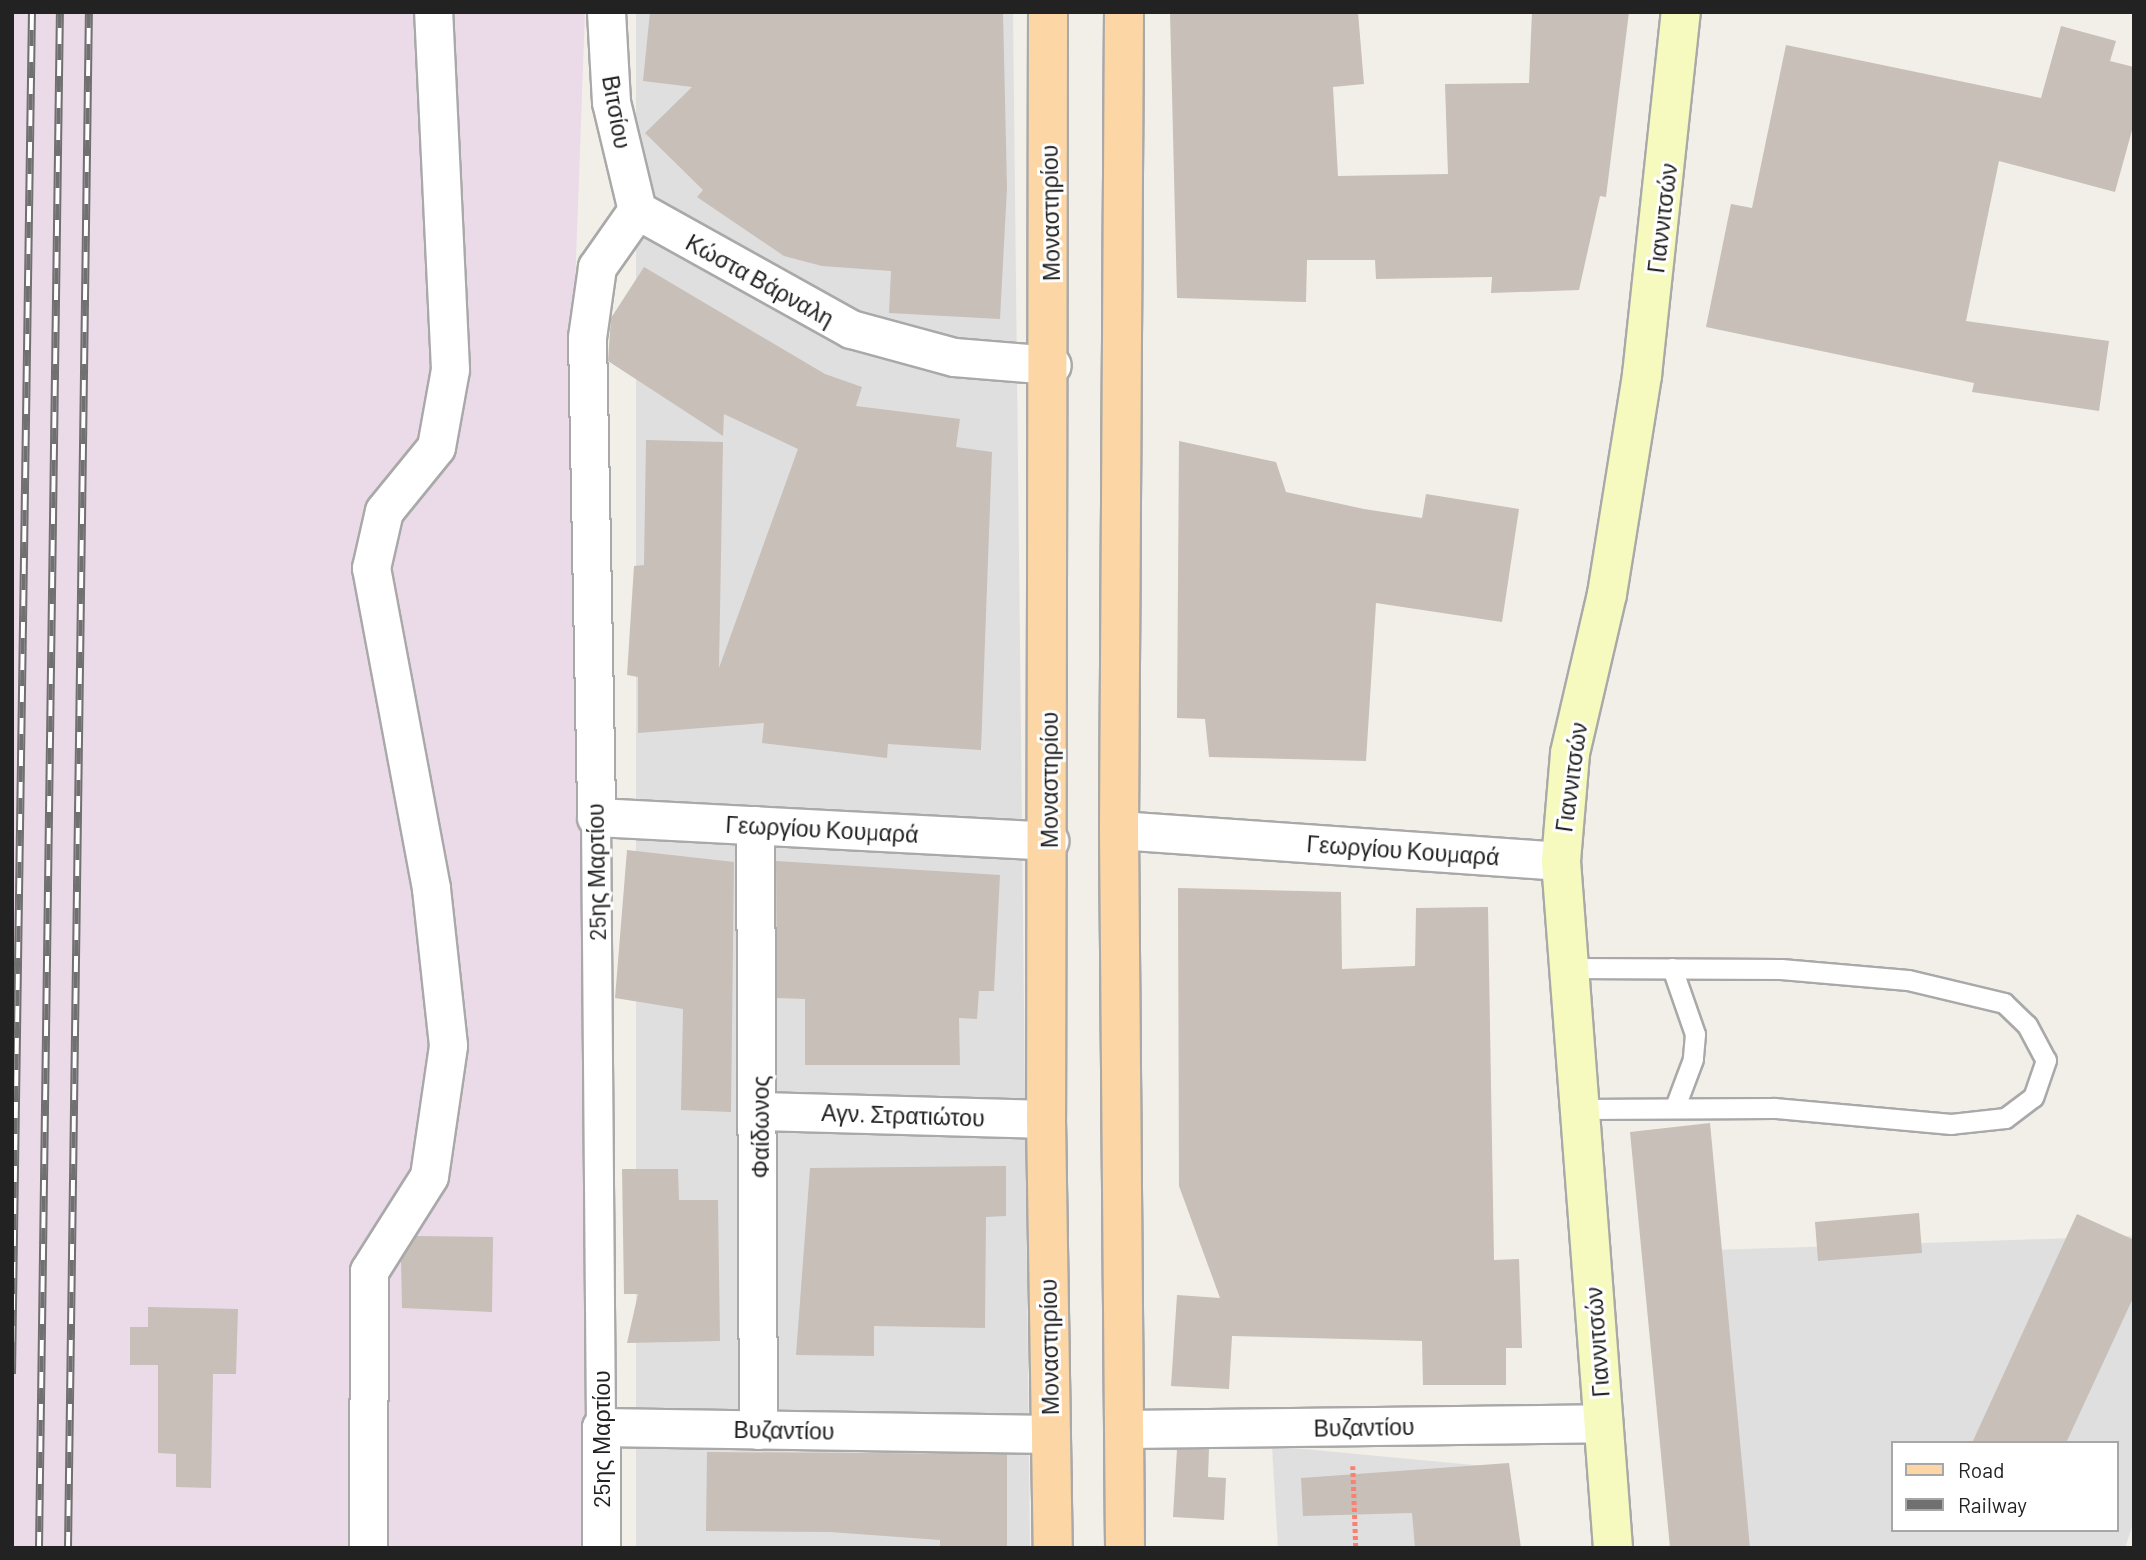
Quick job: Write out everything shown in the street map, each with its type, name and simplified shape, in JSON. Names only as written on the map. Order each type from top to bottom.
[{"type":"main road","name":"Μοναστηρίου","points":[[1048,12],[1052,365],[1046,1119],[1053,1548]]},
{"type":"main road","points":[[1124,12],[1119,830],[1125,1548]]},
{"type":"main road","name":"Γιαννιτσών","points":[[1613,1548],[1571,968],[1560,862],[1570,752],[1607,594],[1642,375],[1681,12]]},
{"type":"street","points":[[368,1548],[369,1271],[429,1176],[447,1045],[431,888],[371,568],[384,511],[436,447],[450,369],[433,12]]},
{"type":"street","name":"Βιτσίου","points":[[606,12],[611,102],[637,210]]},
{"type":"street","name":"Κώστα Βάρναλη","points":[[637,210],[851,329],[954,357],[1052,365]]},
{"type":"street","name":"25ης Μαρτίου","points":[[601,1548],[596,817],[587,337],[597,267],[637,210]]},
{"type":"street","name":"Γεωργίου Κουμαρά","points":[[596,817],[1049,841]]},
{"type":"street","name":"Φαίδωνος","points":[[755,825],[761,1111],[758,1430]]},
{"type":"street","name":"Γεωργίου Κουμαρά","points":[[1119,830],[1560,862]]},
{"type":"street","name":"Αγν. Στρατιώτου","points":[[761,1111],[1046,1119]]},
{"type":"street","name":"Βυζαντίου","points":[[1125,1429],[1603,1423]]},
{"type":"street","name":"Βυζαντίου","points":[[601,1427],[1051,1434]]},
{"type":"lane","points":[[1571,968],[1780,969],[1949,988],[2004,1003],[2027,1025],[2046,1060],[2032,1097],[2005,1118],[1951,1124],[1675,1107],[1580,1109]]},
{"type":"lane","points":[[1672,968],[1695,1034],[1690,1072],[1675,1107]]},
{"type":"path","points":[[1351,1427],[1356,1548]]},
{"type":"shaded area","points":[[12,12],[585,12],[573,342],[590,1548],[12,1548]]},
{"type":"shaded area","points":[[636,12],[1013,12],[1030,1548],[636,1548]]},
{"type":"shaded area","points":[[2134,1236],[2134,1521],[2125,1548],[1673,1548],[1657,1252]]},
{"type":"shaded area","points":[[1272,1446],[1495,1467],[1499,1548],[1278,1548]]},
{"type":"building","points":[[650,12],[1003,12],[1007,188],[1000,319],[889,313],[891,271],[822,266],[784,256],[697,197],[703,190],[645,133],[692,87],[643,81]]},
{"type":"building","points":[[1170,12],[1358,12],[1364,84],[1333,87],[1338,176],[1448,174],[1445,84],[1529,83],[1532,12],[1629,12],[1606,197],[1600,196],[1579,290],[1491,293],[1492,277],[1376,279],[1375,260],[1307,260],[1306,302],[1177,298]]},
{"type":"building","points":[[2061,26],[2116,41],[2110,61],[2134,67],[2134,123],[2115,192],[1999,161],[1966,321],[2109,341],[2099,411],[1972,392],[1974,383],[1706,327],[1731,204],[1752,208],[1786,45],[2041,98]]},
{"type":"building","points":[[644,267],[825,374],[862,387],[856,406],[960,419],[956,447],[992,452],[981,750],[888,744],[887,758],[762,743],[764,723],[638,733],[638,677],[627,675],[634,566],[644,565],[646,440],[723,442],[719,668],[798,449],[724,414],[723,436],[608,361],[611,318]]},
{"type":"building","points":[[1179,441],[1276,462],[1286,492],[1364,509],[1422,518],[1426,494],[1519,509],[1502,622],[1376,603],[1366,761],[1209,757],[1205,719],[1177,718]]},
{"type":"building","points":[[627,850],[734,862],[731,1112],[681,1110],[683,1009],[615,998]]},
{"type":"building","points":[[776,861],[1000,875],[994,991],[979,991],[977,1019],[959,1018],[960,1065],[805,1065],[805,999],[777,998]]},
{"type":"building","points":[[1178,888],[1341,892],[1342,969],[1415,966],[1416,908],[1488,907],[1494,1260],[1519,1259],[1522,1348],[1506,1348],[1506,1385],[1423,1385],[1422,1341],[1232,1336],[1229,1389],[1171,1386],[1177,1295],[1220,1298],[1179,1186]]},
{"type":"building","points":[[1710,1123],[1750,1548],[1670,1548],[1630,1132]]},
{"type":"building","points":[[1006,1166],[1006,1216],[986,1217],[985,1328],[874,1326],[874,1356],[796,1355],[810,1168]]},
{"type":"building","points":[[622,1169],[678,1169],[679,1200],[718,1200],[720,1341],[627,1343],[638,1294],[624,1294]]},
{"type":"building","points":[[1919,1213],[1922,1253],[1818,1261],[1815,1222]]},
{"type":"building","points":[[2077,1214],[2134,1240],[2134,1296],[2067,1441],[1973,1441]]},
{"type":"building","points":[[416,1236],[493,1237],[492,1312],[402,1308],[401,1259]]},
{"type":"building","points":[[148,1307],[238,1309],[236,1374],[213,1374],[211,1488],[176,1487],[176,1454],[158,1453],[158,1365],[130,1365],[130,1327],[148,1327]]},
{"type":"building","points":[[1177,1449],[1209,1449],[1208,1477],[1226,1478],[1224,1520],[1173,1517]]},
{"type":"building","points":[[707,1452],[1007,1454],[1007,1548],[940,1548],[940,1540],[830,1532],[706,1531]]},
{"type":"building","points":[[1509,1463],[1521,1548],[1415,1548],[1412,1513],[1303,1516],[1301,1478]]},
{"type":"railway","points":[[12,1374],[32,12]]},
{"type":"railway","points":[[39,1548],[60,12]]},
{"type":"railway","points":[[68,1548],[89,12]]}]
